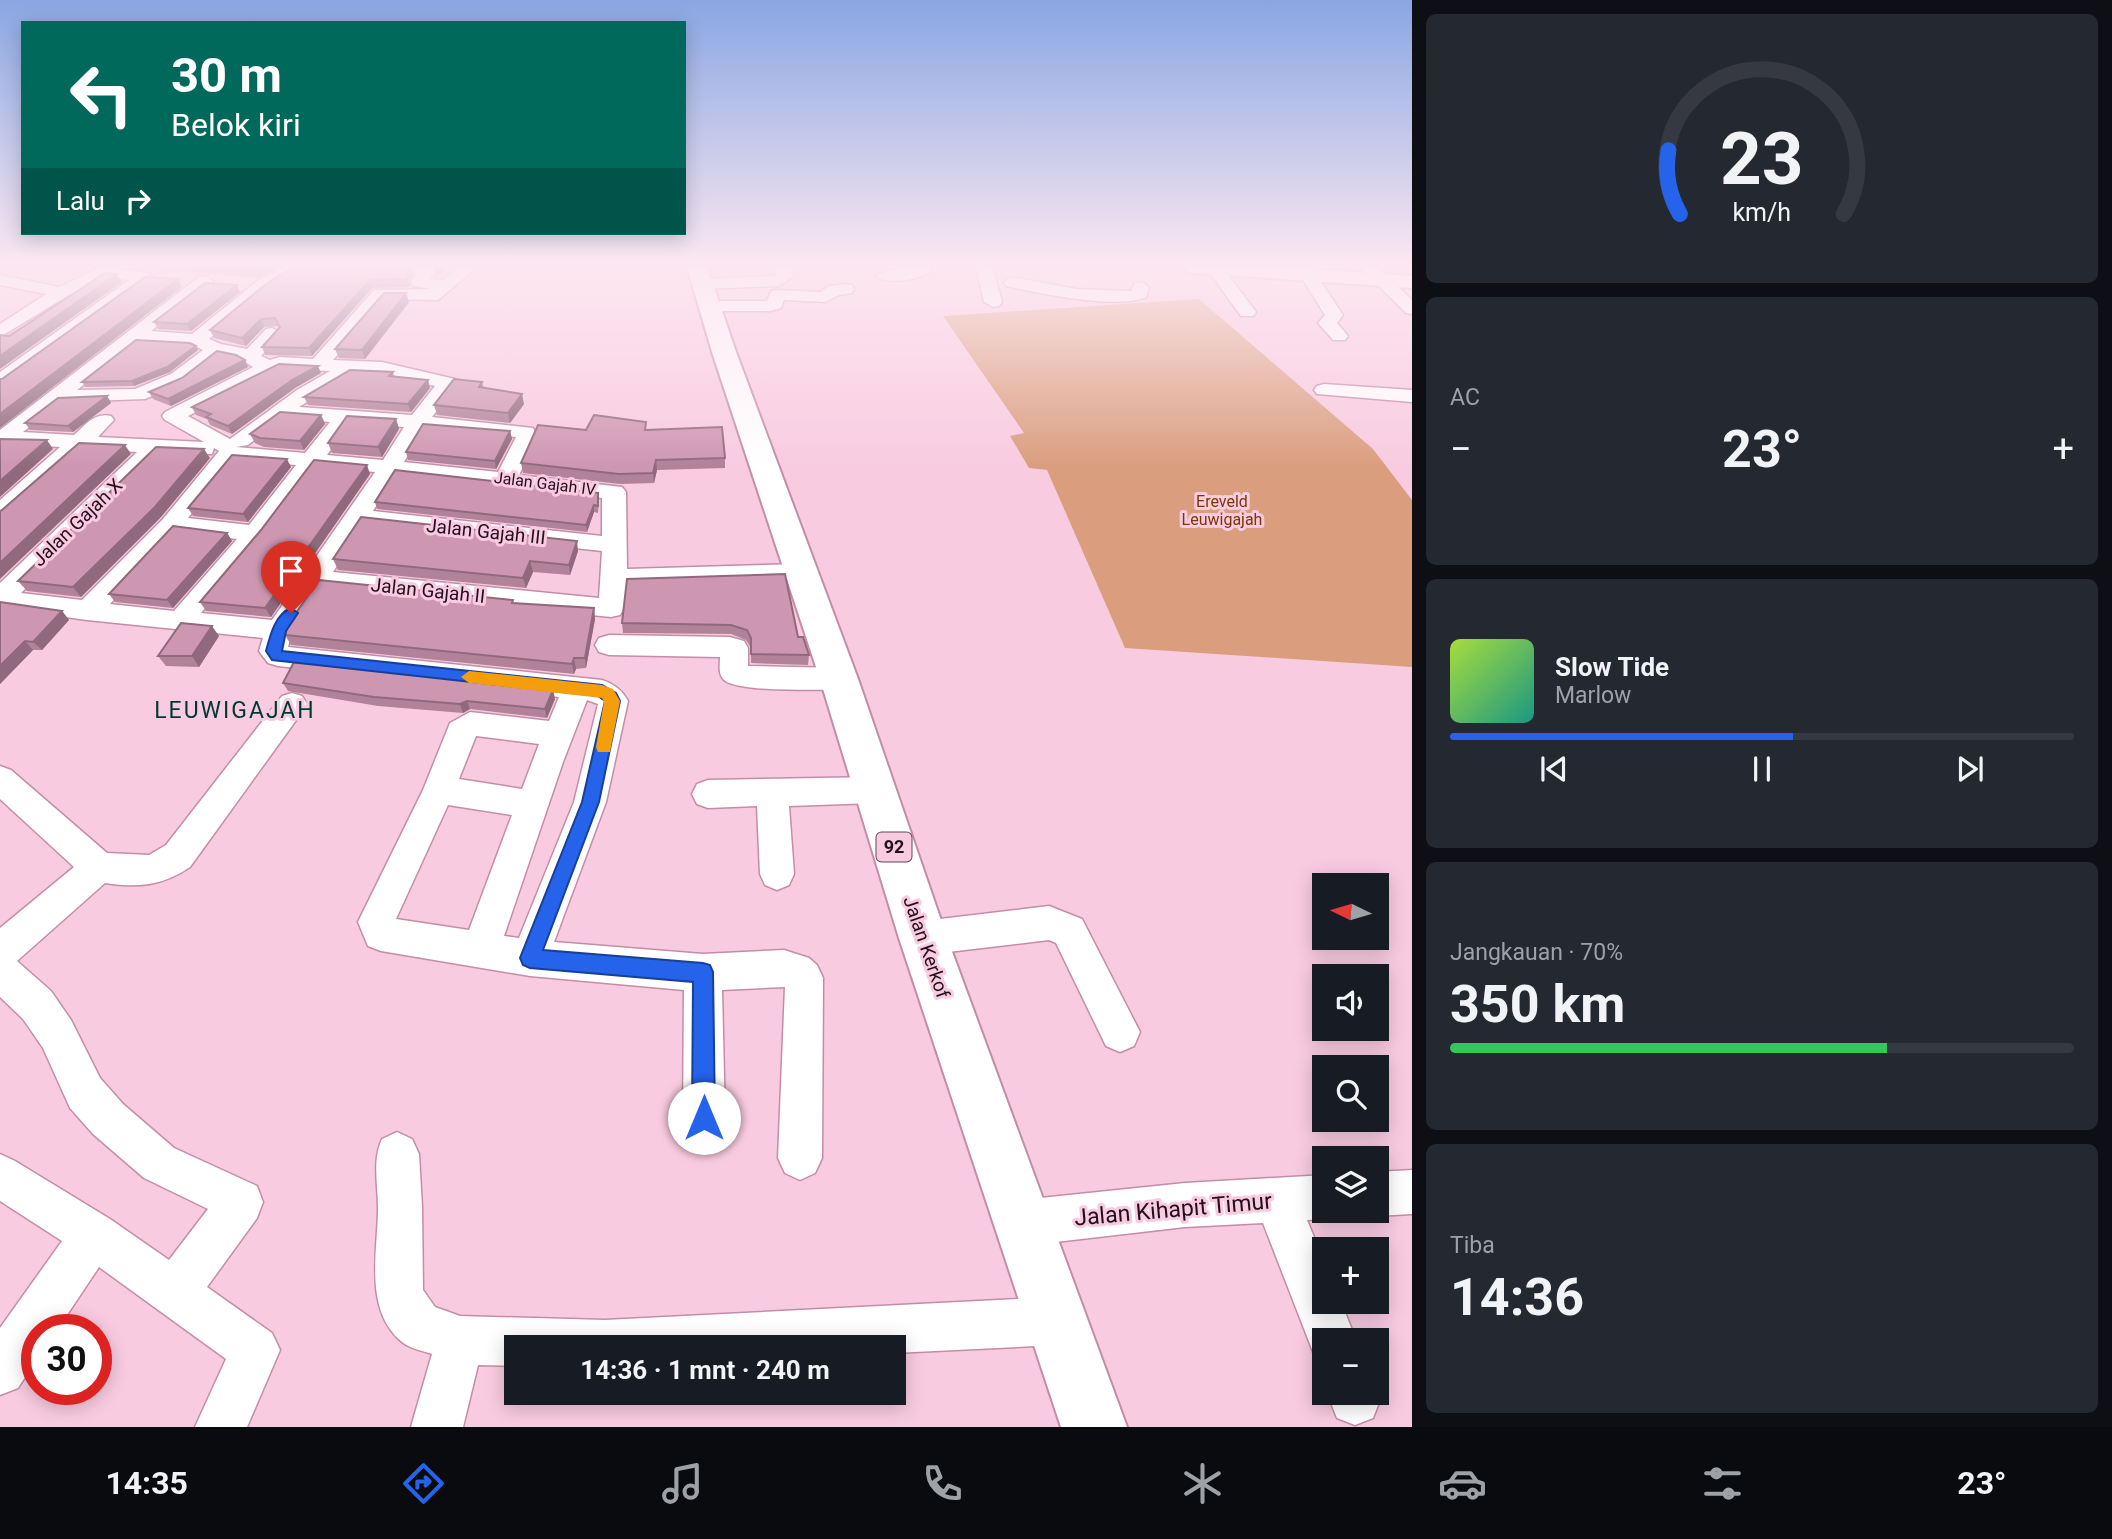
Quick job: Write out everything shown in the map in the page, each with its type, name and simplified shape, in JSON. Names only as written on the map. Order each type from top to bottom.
[{"type":"main road","name":"Jalan Kerkof","points":[[719,334],[839,678],[923,938],[1094,1427]]},
{"type":"street","points":[[3,376],[66,334]]},
{"type":"street","points":[[1,438],[140,334]]},
{"type":"street","points":[[196,340],[204,334]]},
{"type":"street","points":[[172,416],[226,387],[257,365],[272,334]]},
{"type":"street","points":[[320,363],[345,334]]},
{"type":"street","points":[[137,336],[196,340],[257,365],[304,394]]},
{"type":"street","points":[[59,396],[138,395],[178,378],[216,349]]},
{"type":"street","points":[[257,365],[320,363],[382,368],[448,383],[418,422],[316,579],[279,630],[273,651],[278,656],[589,690],[612,701],[590,802],[530,958]]},
{"type":"street","points":[[87,611],[171,524],[231,448],[304,394],[354,366]]},
{"type":"street","points":[[178,378],[187,381],[204,379],[226,387]]},
{"type":"street","points":[[1324,390],[1412,396]]},
{"type":"street","points":[[138,395],[231,448]]},
{"type":"street","points":[[280,412],[526,432],[527,437],[506,478]]},
{"type":"street","points":[[180,621],[255,533],[345,416]]},
{"type":"street","points":[[0,512],[104,420]]},
{"type":"street","points":[[1,438],[155,447],[231,448],[312,461],[390,467]]},
{"type":"street","name":"Jalan Gajah X","points":[[0,598],[155,447]]},
{"type":"street","name":"Jalan Gajah IV","points":[[390,467],[614,492],[614,578]]},
{"type":"street","name":"Jalan Gajah III","points":[[356,517],[615,545]]},
{"type":"street","points":[[171,524],[255,533]]},
{"type":"street","points":[[480,951],[559,734],[589,690],[607,672],[614,578],[801,572]]},
{"type":"street","name":"Jalan Gajah II","points":[[316,579],[611,608]]},
{"type":"street","points":[[0,598],[87,611],[279,630]]},
{"type":"street","points":[[609,645],[730,647],[734,648],[734,673],[740,676],[839,678]]},
{"type":"street","points":[[0,779],[99,867],[151,872],[164,867],[178,856],[292,704]]},
{"type":"street","points":[[559,734],[470,724],[461,731],[439,790],[376,922],[376,928],[381,934],[530,958],[703,972],[784,968],[796,971],[804,978],[800,1158]]},
{"type":"street","points":[[439,790],[533,804]]},
{"type":"street","points":[[708,794],[876,790]]},
{"type":"street","points":[[772,792],[777,874]]},
{"type":"street","points":[[0,952],[99,867]]},
{"type":"street","points":[[923,938],[1049,923],[1063,927],[1069,931],[1120,1032]]},
{"type":"street","points":[[0,971],[37,1005],[57,1034],[85,1093],[108,1119],[159,1163],[241,1202],[174,1292]]},
{"type":"street","points":[[703,972],[704,1118]]},
{"type":"street","points":[[397,1154],[399,1290],[402,1304],[419,1325],[460,1340],[605,1344],[1056,1321]]},
{"type":"street","points":[[0,1176],[94,1235],[255,1350],[221,1427]]},
{"type":"street","points":[[1389,1193],[1412,1192]]},
{"type":"street","name":"Jalan Kihapit Timur","points":[[1021,1223],[1185,1205],[1312,1198]]},
{"type":"street","points":[[1276,1200],[1327,1328]]},
{"type":"street","points":[[0,1370],[94,1235]]},
{"type":"street","points":[[437,1427],[460,1340]]},
{"type":"green space","name":"Ereveld Leuwigajah","points":[[955,334],[1239,334],[1373,449],[1412,500],[1412,667],[1125,648],[1047,470],[1029,468],[1010,436],[1024,433]]},
{"type":"building","points":[[32,334],[0,356],[0,335]]},
{"type":"building","points":[[66,334],[106,334],[0,414],[2,379]]},
{"type":"building","points":[[224,334],[246,334],[242,338]]},
{"type":"building","points":[[274,334],[322,334],[309,348],[262,347]]},
{"type":"building","points":[[348,334],[375,334],[362,350],[335,349]]},
{"type":"building","points":[[136,340],[190,343],[196,346],[167,367],[132,381],[82,382]]},
{"type":"building","points":[[217,351],[245,360],[168,399],[149,392],[182,378]]},
{"type":"building","points":[[279,364],[318,366],[292,380],[228,426],[206,417],[211,414],[192,407]]},
{"type":"building","points":[[350,370],[393,372],[389,376],[428,380],[408,404],[304,397]]},
{"type":"building","points":[[454,379],[482,382],[479,387],[522,394],[508,413],[434,405]]},
{"type":"building","points":[[107,396],[68,426],[25,423],[58,398]]},
{"type":"building","points":[[280,412],[321,415],[300,441],[260,438],[250,434]]},
{"type":"building","points":[[594,415],[646,422],[645,430],[722,427],[725,458],[656,460],[653,473],[619,474],[521,463],[538,425],[586,430]]},
{"type":"building","points":[[347,416],[396,419],[378,447],[328,443]]},
{"type":"building","points":[[423,424],[510,431],[495,461],[406,452]]},
{"type":"building","points":[[0,439],[47,440],[0,481]]},
{"type":"building","points":[[79,443],[125,445],[0,563],[0,511]]},
{"type":"building","points":[[156,447],[204,449],[155,507],[73,587],[18,581]]},
{"type":"building","points":[[232,455],[287,459],[243,514],[188,508]]},
{"type":"building","points":[[314,460],[367,465],[265,608],[200,602],[261,530]]},
{"type":"building","points":[[395,470],[598,493],[598,506],[594,505],[586,525],[375,502]]},
{"type":"building","points":[[361,517],[577,541],[569,565],[530,561],[523,578],[333,559]]},
{"type":"building","points":[[173,526],[227,533],[167,600],[109,594]]},
{"type":"building","points":[[785,574],[798,637],[803,637],[809,655],[751,654],[751,638],[747,630],[731,625],[622,623],[627,579]]},
{"type":"building","points":[[319,580],[513,600],[512,603],[594,608],[585,658],[574,658],[572,664],[285,635],[289,623]]},
{"type":"building","points":[[0,602],[62,611],[33,642],[25,641],[0,666]]},
{"type":"building","points":[[181,623],[212,626],[192,656],[158,656]]},
{"type":"building","points":[[294,662],[553,690],[545,709],[467,701],[460,704],[374,697],[283,683]]},
{"type":"slow traffic","points":[[469,677],[602,691],[611,697],[612,701],[604,747]]},
{"type":"district","name":"LEUWIGAJAH","points":[[235,710]]},
{"type":"route","points":[[291,613],[279,630],[273,651],[278,656],[602,691],[611,697],[604,745],[590,802],[530,958],[703,972],[704,1118]]}]
